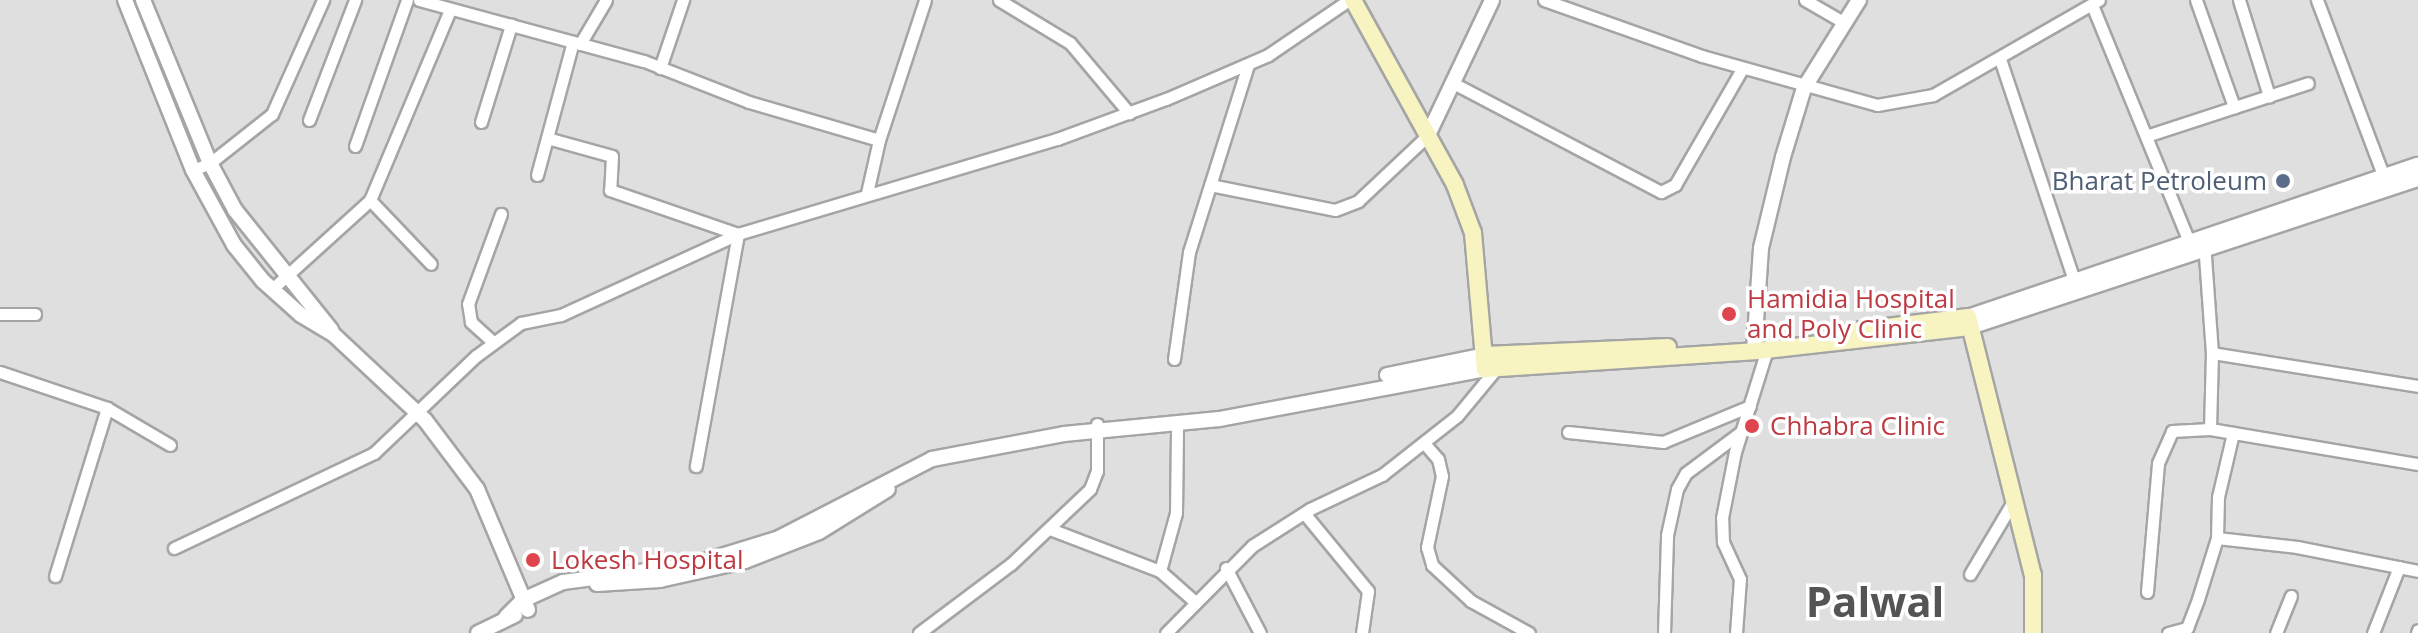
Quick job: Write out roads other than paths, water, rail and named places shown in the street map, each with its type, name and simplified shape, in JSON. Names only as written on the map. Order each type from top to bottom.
[{"type":"main road","points":[[1351,0],[1428,135],[1473,233],[1493,362],[1761,346],[1969,322],[2033,575],[2033,633]]},
{"type":"street","points":[[125,0],[193,170],[234,245],[272,289],[301,315],[333,334]]},
{"type":"street","points":[[143,0],[210,163],[235,210],[289,274],[333,334],[416,411],[477,489],[525,605]]},
{"type":"street","points":[[193,170],[210,163],[272,114],[323,0]]},
{"type":"street","points":[[309,120],[355,0]]},
{"type":"street","points":[[355,146],[407,0]]},
{"type":"street","points":[[419,0],[660,68],[749,102],[879,140]]},
{"type":"street","points":[[537,175],[576,43],[606,0]]},
{"type":"street","points":[[660,68],[683,0]]},
{"type":"street","points":[[867,193],[879,140],[925,0]]},
{"type":"street","points":[[999,0],[1070,43],[1129,113]]},
{"type":"street","points":[[174,548],[374,453],[493,342],[521,323],[561,315],[738,234],[867,193],[966,167],[1129,113],[1248,65],[1351,0]]},
{"type":"street","points":[[1210,185],[1335,210],[1358,201],[1428,135],[1492,0]]},
{"type":"street","points":[[1544,0],[1742,69],[1877,105],[1908,103],[1933,95],[2096,2],[2149,135],[2199,245],[2212,353],[2210,429]]},
{"type":"street","points":[[1805,0],[1843,22]]},
{"type":"street","points":[[1736,633],[1740,579],[1723,542],[1722,518],[1741,432],[1750,406],[1761,346],[1761,248],[1804,88],[1859,0]]},
{"type":"street","points":[[2196,0],[2234,107]]},
{"type":"street","points":[[2239,0],[2269,96]]},
{"type":"street","points":[[2317,0],[2384,177]]},
{"type":"street","points":[[272,289],[370,200],[450,10]]},
{"type":"street","points":[[481,122],[511,25]]},
{"type":"street","points":[[2000,59],[2075,283]]},
{"type":"street","points":[[1174,359],[1189,252],[1248,65]]},
{"type":"street","points":[[1453,83],[1661,192],[1675,185],[1742,69]]},
{"type":"street","points":[[2149,135],[2308,83]]},
{"type":"street","points":[[547,138],[612,156],[610,190],[738,234]]},
{"type":"street","points":[[1969,322],[2199,245],[2418,165]]},
{"type":"street","points":[[1969,322],[2075,283],[2418,179]]},
{"type":"street","points":[[370,200],[431,264]]},
{"type":"street","points":[[493,342],[471,322],[468,304],[501,214]]},
{"type":"street","points":[[696,466],[738,234]]},
{"type":"street","points":[[0,314],[35,314]]},
{"type":"street","points":[[2212,353],[2418,386]]},
{"type":"street","points":[[1098,428],[1177,425],[1493,362]]},
{"type":"street","points":[[478,633],[563,582],[692,565],[779,538],[916,466],[948,456],[1493,362]]},
{"type":"street","points":[[1166,633],[1193,600],[1226,568],[1304,513],[1382,475],[1457,416],[1493,362]]},
{"type":"street","points":[[0,372],[107,408],[170,445]]},
{"type":"street","points":[[1568,432],[1663,442],[1750,406]]},
{"type":"street","points":[[55,576],[107,408]]},
{"type":"street","points":[[1160,571],[1176,513],[1177,425]]},
{"type":"street","points":[[919,633],[1050,529],[1090,489],[1098,428]]},
{"type":"street","points":[[2147,592],[2161,450],[2175,429],[2210,429],[2418,464]]},
{"type":"street","points":[[1664,633],[1667,535],[1677,489],[1686,473],[1741,432]]},
{"type":"street","points":[[2168,633],[2187,628],[2217,538],[2218,497],[2233,433]]},
{"type":"street","points":[[1424,443],[1438,459],[1442,476],[1427,547],[1432,565],[1471,601],[1529,633]]},
{"type":"street","points":[[1970,574],[2014,500]]},
{"type":"street","points":[[1304,513],[1368,591],[1362,633]]},
{"type":"street","points":[[1050,529],[1160,571],[1193,600]]},
{"type":"street","points":[[2217,538],[2418,571]]},
{"type":"street","points":[[2373,633],[2399,567]]},
{"type":"street","points":[[1226,568],[1260,633]]},
{"type":"street","points":[[2276,633],[2291,596]]},
{"type":"place","name":"Bharat Petroleum","points":[[2283,181]]},
{"type":"place","name":"Hamidia Hospital and Poly Clinic","points":[[1729,314]]},
{"type":"place","name":"Chhabra Clinic","points":[[1752,426]]},
{"type":"place","name":"Lokesh Hospital","points":[[533,560]]},
{"type":"district","name":"Palwal","points":[[1875,601]]}]
